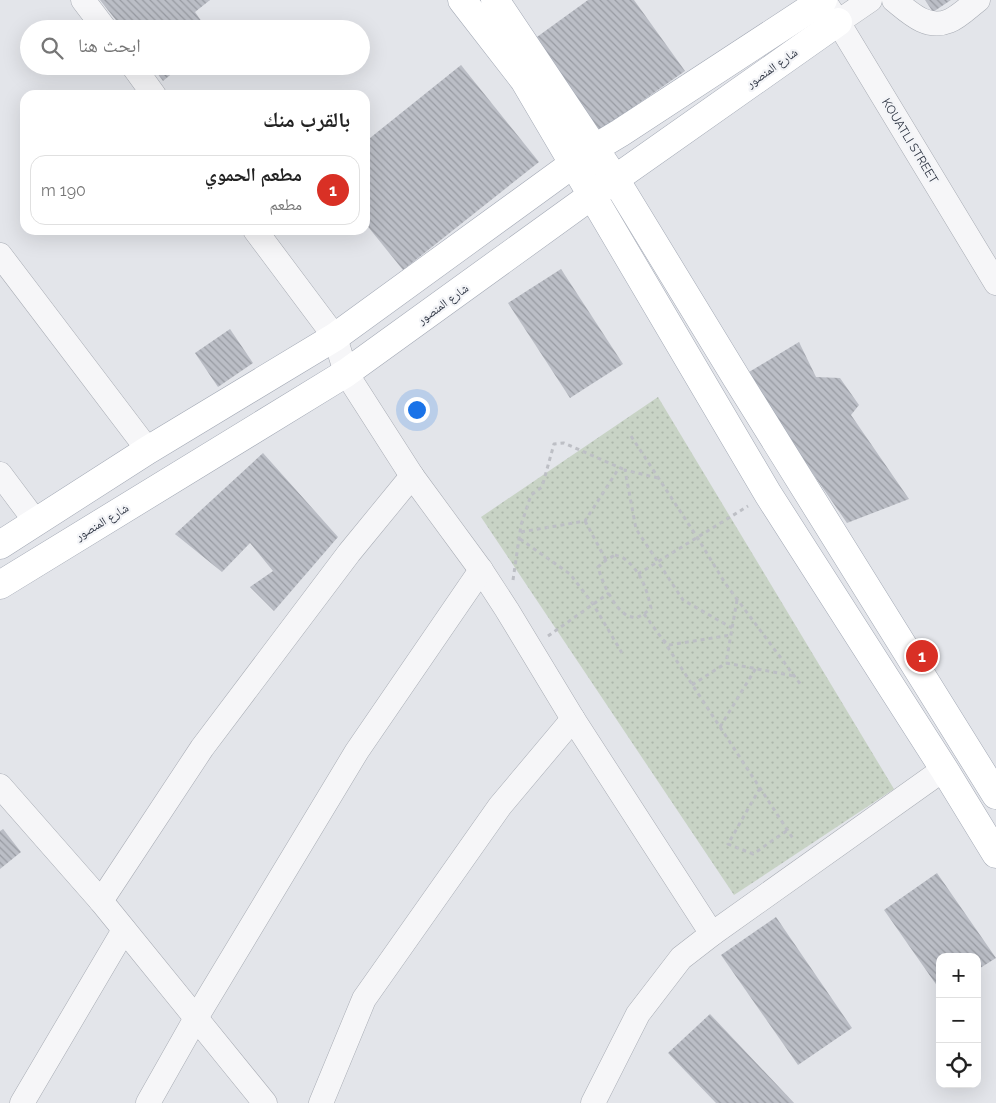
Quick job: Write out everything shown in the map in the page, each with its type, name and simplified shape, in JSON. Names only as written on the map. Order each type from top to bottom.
[{"type":"main road","points":[[462,0],[524,80],[768,494],[944,769],[996,854]]},
{"type":"main road","points":[[495,0],[615,179],[996,795]]},
{"type":"main road","points":[[0,545],[148,450],[335,337],[595,148],[823,0]]},
{"type":"main road","name":"شارع المنصور","points":[[0,585],[346,373],[591,196],[838,22]]},
{"type":"street","points":[[83,0],[98,20]]},
{"type":"street","name":"KOUATLI STREET","points":[[823,0],[996,283]]},
{"type":"street","name":"شارع المنصور","points":[[838,22],[870,0]]},
{"type":"street","points":[[894,0],[916,18],[933,23],[951,20],[978,0]]},
{"type":"street","points":[[140,75],[150,90]]},
{"type":"street","points":[[259,235],[335,337],[346,373],[412,476],[481,570],[573,719],[712,934]]},
{"type":"street","points":[[0,256],[148,450]]},
{"type":"street","points":[[0,474],[36,522]]},
{"type":"street","points":[[101,901],[202,748],[349,553],[412,476]]},
{"type":"street","points":[[148,1103],[196,1018],[357,751],[481,570]]},
{"type":"street","points":[[321,1103],[364,998],[500,806],[573,719]]},
{"type":"street","points":[[593,1103],[638,1014],[681,958],[944,769]]},
{"type":"street","points":[[0,786],[101,901],[265,1103]]},
{"type":"street","points":[[22,1103],[124,930]]},
{"type":"path","points":[[631,436],[725,583],[801,685]]},
{"type":"path","points":[[507,610],[522,524],[531,495],[542,487],[554,444],[564,443],[619,468],[659,478]]},
{"type":"path","points":[[521,532],[585,522],[619,468]]},
{"type":"path","points":[[625,470],[636,529],[658,562],[684,600],[732,628]]},
{"type":"path","points":[[638,574],[768,494]]},
{"type":"path","points":[[585,522],[606,560]]},
{"type":"path","points":[[520,539],[570,574],[593,604],[622,653]]},
{"type":"path","points":[[615,555],[625,559],[638,574],[646,590],[651,608],[636,618],[627,615],[619,608],[609,593],[598,568],[615,555]]},
{"type":"path","points":[[530,649],[609,593]]},
{"type":"path","points":[[726,663],[737,600]]},
{"type":"path","points":[[644,614],[794,840]]},
{"type":"path","points":[[663,640],[669,644],[731,635]]},
{"type":"path","points":[[692,685],[726,663],[794,676]]},
{"type":"path","points":[[720,727],[756,668]]},
{"type":"path","points":[[760,788],[728,844],[753,854],[788,830]]},
{"type":"green space","points":[[658,397],[894,789],[734,895],[481,517]]},
{"type":"building","points":[[100,0],[210,0],[195,12],[201,20],[116,20]]},
{"type":"building","points":[[588,0],[634,0],[685,71],[595,134],[530,42]]},
{"type":"building","points":[[925,0],[951,0],[933,12]]},
{"type":"building","points":[[461,65],[539,162],[403,270],[370,229],[370,138]]},
{"type":"building","points":[[159,75],[170,75],[163,81]]},
{"type":"building","points":[[561,269],[623,364],[570,398],[508,303]]},
{"type":"building","points":[[230,329],[253,363],[218,387],[195,353]]},
{"type":"building","points":[[799,342],[816,377],[840,378],[859,405],[851,415],[909,499],[847,523],[744,375]]},
{"type":"building","points":[[263,453],[338,537],[274,611],[250,587],[273,571],[250,543],[222,572],[175,534]]},
{"type":"building","points":[[3,829],[21,852],[0,869],[0,831]]},
{"type":"building","points":[[937,873],[996,958],[981,967],[981,953],[936,953],[936,984],[884,910]]},
{"type":"building","points":[[776,917],[852,1028],[798,1065],[721,955]]},
{"type":"building","points":[[710,1014],[794,1103],[716,1103],[668,1053]]},
{"type":"place","name":"مطعم الحموي","points":[[922,656]]}]
